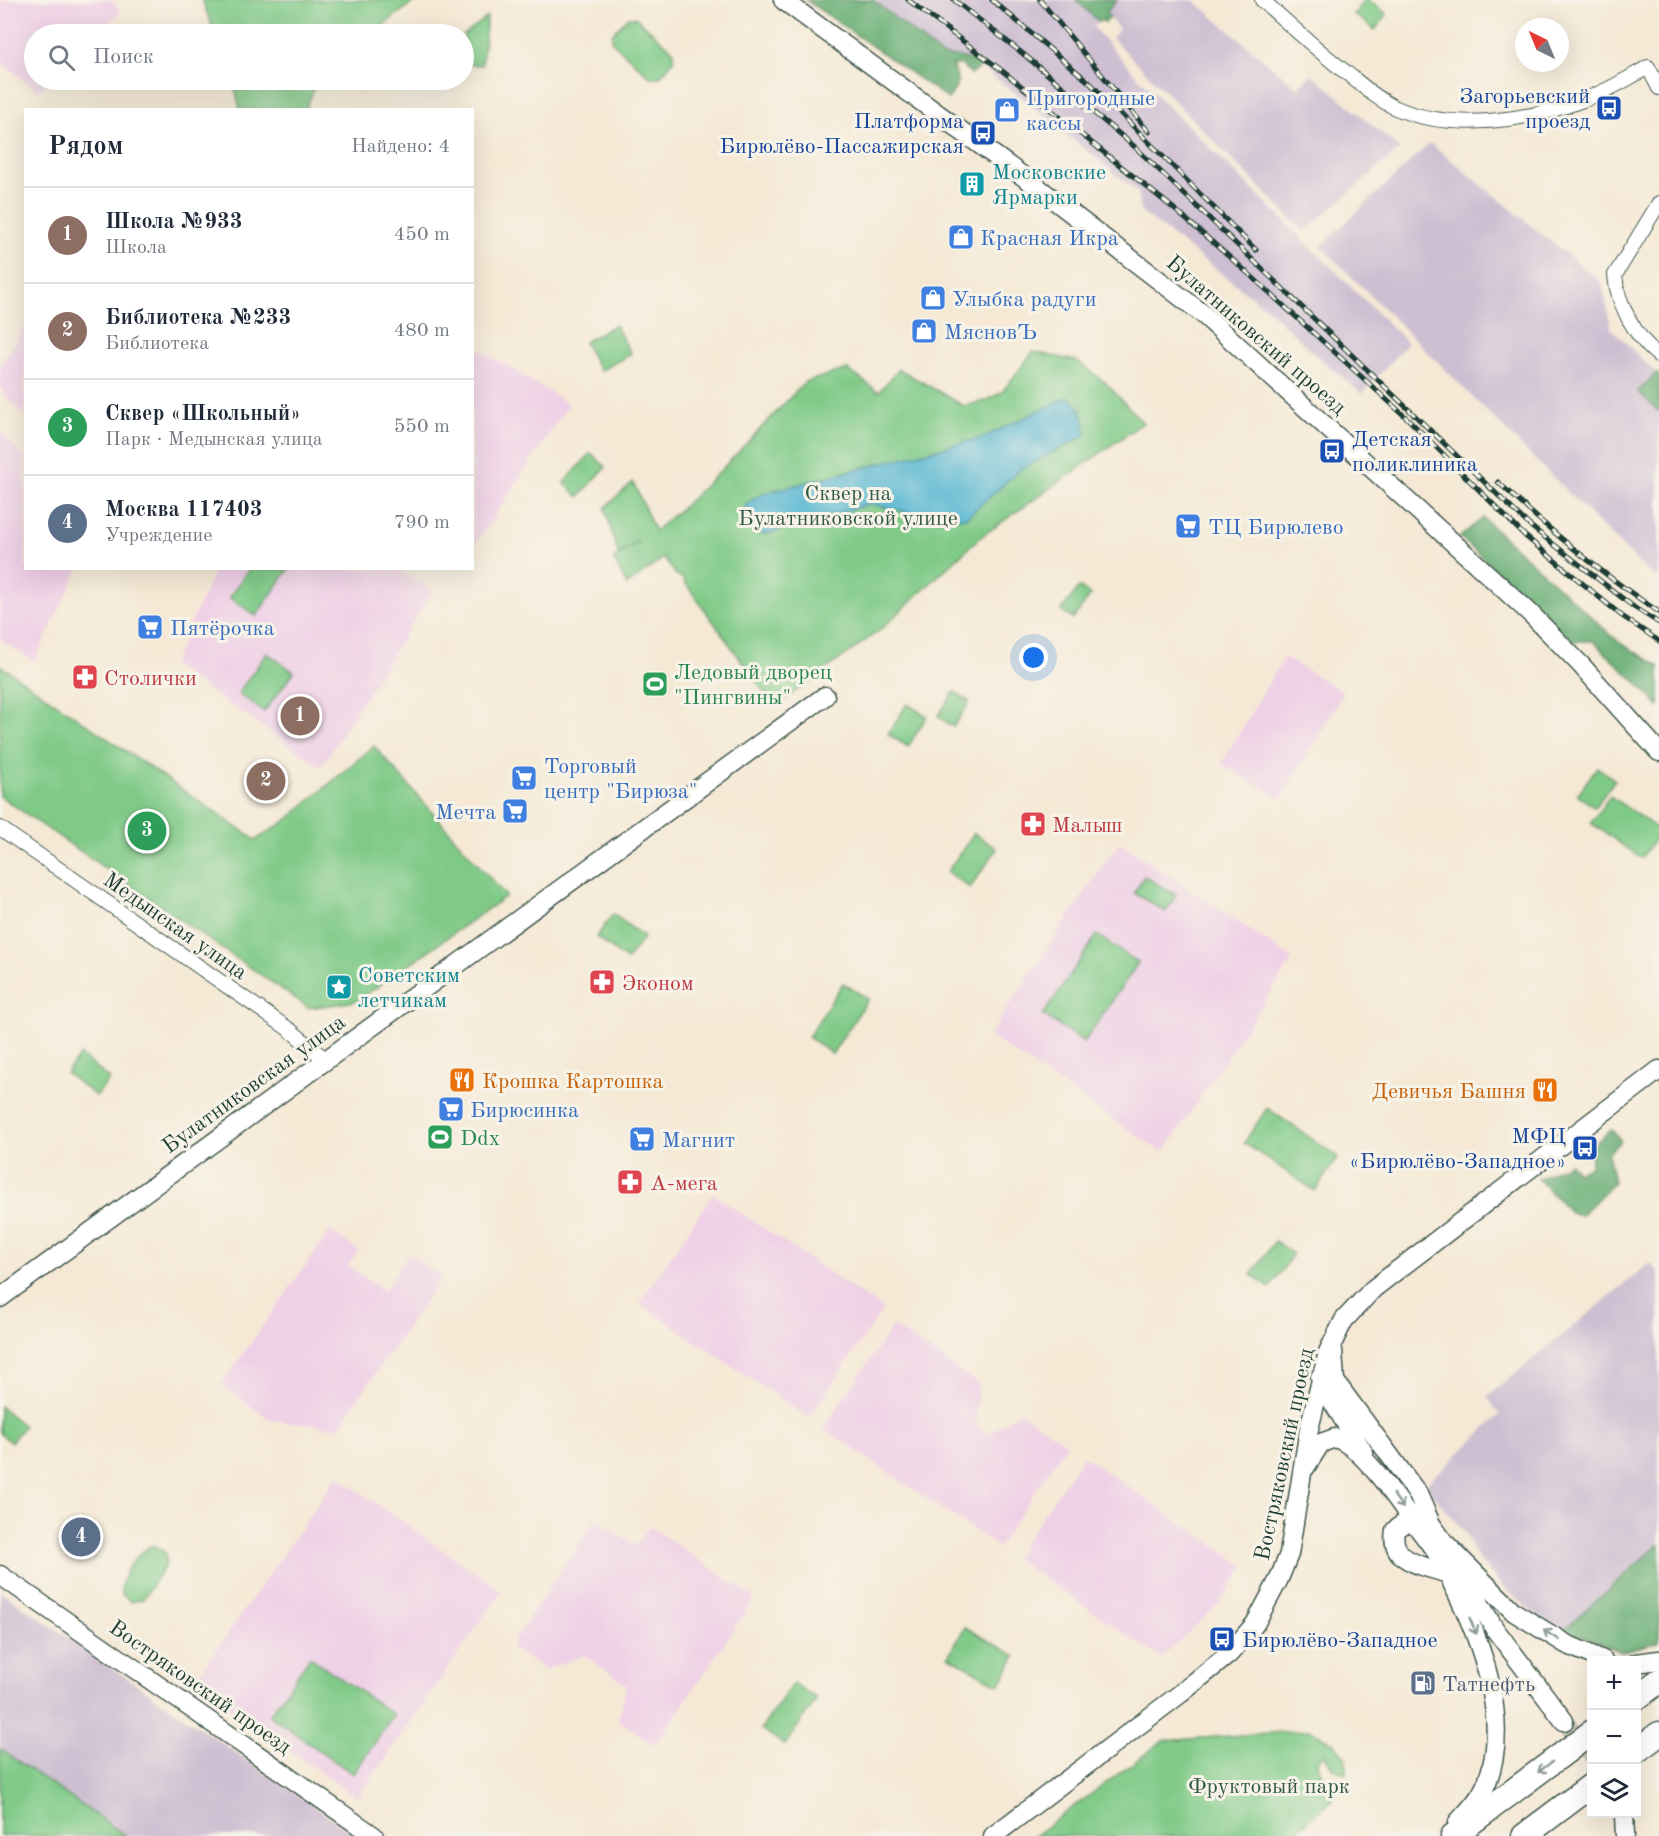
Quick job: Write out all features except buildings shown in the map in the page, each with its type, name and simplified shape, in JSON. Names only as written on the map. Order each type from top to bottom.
[{"type":"highway","points":[[1641,1694],[1659,1681]]},
{"type":"highway","points":[[1641,1747],[1659,1734]]},
{"type":"highway","points":[[1454,1836],[1587,1736]]},
{"type":"highway","points":[[1524,1836],[1587,1788]]},
{"type":"street","name":"Булатниковский проезд","points":[[783,0],[1002,161],[1203,314],[1530,613],[1580,664],[1659,752]]},
{"type":"street","points":[[1262,0],[1370,93],[1395,108],[1433,118],[1473,121],[1512,118],[1551,111],[1603,92],[1648,67],[1659,88]]},
{"type":"street","points":[[1659,202],[1616,275],[1616,286],[1641,339],[1659,356]]},
{"type":"street","name":"Булатниковская улица","points":[[0,1298],[825,696]]},
{"type":"street","name":"Медынская улица","points":[[0,828],[290,1030],[326,1060]]},
{"type":"street","name":"Востряковский проезд","points":[[993,1836],[1180,1694],[1245,1638],[1264,1607],[1289,1554],[1301,1475],[1321,1387],[1332,1342],[1344,1320],[1373,1289],[1659,1070]]},
{"type":"street","points":[[1332,1342],[1335,1381],[1418,1494],[1422,1523],[1445,1566],[1478,1638],[1490,1690],[1495,1733],[1491,1770],[1476,1803],[1443,1836]]},
{"type":"street","points":[[1321,1387],[1339,1396],[1355,1411]]},
{"type":"street","points":[[1321,1387],[1357,1440],[1371,1466]]},
{"type":"street","points":[[1301,1475],[1321,1443],[1335,1438],[1345,1443],[1371,1466],[1422,1523],[1515,1612],[1566,1644],[1594,1656]]},
{"type":"street","points":[[1422,1523],[1402,1524],[1395,1530],[1393,1541],[1395,1549],[1409,1561],[1448,1574],[1461,1584],[1564,1721]]},
{"type":"street","points":[[1444,1542],[1485,1613]]},
{"type":"street","name":"Востряковский проезд","points":[[0,1575],[374,1836]]},
{"type":"street","points":[[1641,1662],[1659,1660]]},
{"type":"street","points":[[1533,1836],[1587,1789]]},
{"type":"street","points":[[1624,1818],[1625,1836]]},
{"type":"shaded area","points":[[0,0],[112,0],[121,12],[108,24],[24,24],[24,81],[0,61]]},
{"type":"shaded area","points":[[873,0],[1076,0],[1099,22],[1093,27],[1135,74],[1408,343],[1362,394],[1308,348],[1268,309],[1140,211],[1138,192],[1022,98],[969,59],[941,55]]},
{"type":"shaded area","points":[[1117,0],[1193,0],[1297,88],[1312,74],[1400,149],[1304,232],[1112,38],[1119,29],[1106,13]]},
{"type":"shaded area","points":[[1430,143],[1602,283],[1611,328],[1656,373],[1638,392],[1659,412],[1659,579],[1647,571],[1321,246]]},
{"type":"shaded area","points":[[24,327],[24,416],[0,389],[0,367]]},
{"type":"shaded area","points":[[479,349],[569,404],[474,546],[474,355]]},
{"type":"shaded area","points":[[0,431],[24,457],[24,570],[79,570],[34,662],[0,639]]},
{"type":"shaded area","points":[[215,570],[400,570],[433,590],[321,767],[172,665]]},
{"type":"shaded area","points":[[1284,657],[1344,692],[1281,799],[1221,764]]},
{"type":"shaded area","points":[[1119,842],[1293,959],[1163,1153],[989,1036]]},
{"type":"shaded area","points":[[713,1194],[883,1309],[809,1418],[639,1303]]},
{"type":"shaded area","points":[[330,1231],[358,1251],[348,1266],[384,1291],[408,1254],[442,1277],[338,1428],[271,1420],[221,1385]]},
{"type":"shaded area","points":[[1650,1263],[1659,1272],[1659,1544],[1565,1629],[1537,1616],[1501,1585],[1477,1557],[1466,1534],[1425,1485],[1500,1415],[1487,1397]]},
{"type":"shaded area","points":[[893,1326],[978,1383],[976,1425],[990,1434],[1020,1412],[1067,1444],[998,1547],[823,1428]]},
{"type":"shaded area","points":[[1083,1456],[1245,1566],[1218,1605],[1161,1658],[1014,1558]]},
{"type":"shaded area","points":[[337,1476],[502,1591],[358,1798],[193,1684]]},
{"type":"shaded area","points":[[596,1519],[636,1546],[649,1526],[755,1598],[655,1745],[618,1720],[627,1685],[584,1655],[545,1670],[510,1646]]},
{"type":"shaded area","points":[[0,1591],[357,1836],[126,1836],[0,1749]]},
{"type":"green space","points":[[202,0],[416,0],[385,24],[211,24]]},
{"type":"green space","points":[[806,0],[873,0],[941,55],[969,59],[980,67],[971,74],[960,64],[952,66],[958,80],[955,90],[948,99]]},
{"type":"green space","points":[[1076,0],[1117,0],[1106,13],[1110,17],[1105,23],[1102,20],[1099,22]]},
{"type":"green space","points":[[1364,0],[1368,0],[1387,14],[1375,30],[1354,14]]},
{"type":"green space","points":[[487,17],[482,65],[474,65],[474,27]]},
{"type":"green space","points":[[628,17],[635,17],[674,51],[674,60],[660,77],[650,77],[612,42],[612,34]]},
{"type":"green space","points":[[235,90],[314,90],[306,108],[240,108]]},
{"type":"green space","points":[[615,325],[631,354],[600,371],[584,342]]},
{"type":"green space","name":"Сквер на Булатниковской улице","points":[[1033,352],[1077,361],[1106,383],[1143,423],[978,539],[879,631],[778,704],[772,703],[681,577],[676,575],[664,558],[627,585],[613,559],[639,541],[618,554],[605,508],[633,482],[655,531],[722,469],[805,382],[847,369],[879,392],[899,369],[964,406],[987,400],[1002,392]]},
{"type":"green space","points":[[1656,373],[1659,375],[1659,412],[1638,392]]},
{"type":"green space","points":[[591,453],[606,467],[579,497],[564,483]]},
{"type":"green space","points":[[1483,518],[1620,643],[1659,666],[1659,706],[1593,641],[1572,641],[1460,537]]},
{"type":"green space","points":[[248,570],[288,570],[256,616],[229,597]]},
{"type":"green space","points":[[1079,587],[1091,595],[1073,619],[1061,611]]},
{"type":"green space","points":[[267,653],[294,672],[264,712],[238,693]]},
{"type":"green space","points":[[0,665],[256,840],[284,822],[374,746],[506,896],[357,1001],[309,1008],[0,796]]},
{"type":"green space","points":[[954,692],[970,702],[953,727],[938,716]]},
{"type":"green space","points":[[907,704],[927,716],[908,747],[888,734]]},
{"type":"green space","points":[[1597,767],[1615,780],[1595,807],[1577,795]]},
{"type":"green space","points":[[1610,796],[1659,830],[1659,834],[1641,858],[1591,823]]},
{"type":"green space","points":[[974,833],[997,849],[970,888],[947,872]]},
{"type":"green space","points":[[1144,876],[1176,895],[1166,912],[1134,893]]},
{"type":"green space","points":[[613,914],[644,937],[627,960],[596,937]]},
{"type":"green space","points":[[1097,935],[1138,963],[1084,1042],[1043,1015]]},
{"type":"green space","points":[[843,983],[868,999],[832,1054],[808,1037]]},
{"type":"green space","points":[[80,1055],[110,1079],[96,1096],[66,1073]]},
{"type":"green space","points":[[1267,1108],[1338,1157],[1315,1191],[1244,1143]]},
{"type":"green space","points":[[1611,1129],[1621,1141],[1608,1153],[1614,1182],[1582,1215],[1571,1213],[1538,1179],[1570,1163],[1577,1173],[1591,1166],[1590,1148]]},
{"type":"green space","points":[[1275,1241],[1293,1254],[1270,1288],[1251,1275]]},
{"type":"green space","points":[[0,1406],[24,1426],[11,1442],[0,1434]]},
{"type":"green space","points":[[1659,1544],[1659,1642],[1621,1652],[1565,1629]]},
{"type":"green space","points":[[154,1545],[166,1553],[166,1564],[143,1599],[132,1602],[121,1594],[123,1579],[135,1559]]},
{"type":"green space","points":[[965,1627],[1016,1656],[999,1685],[948,1656]]},
{"type":"green space","points":[[310,1657],[394,1715],[353,1774],[269,1715]]},
{"type":"green space","points":[[793,1683],[817,1699],[785,1745],[761,1729]]},
{"type":"green space","name":"Фруктовый парк","points":[[1310,1730],[1332,1741],[1346,1758],[1346,1774],[1333,1769],[1324,1754],[1317,1763],[1333,1800],[1290,1836],[1034,1836],[1163,1741]]},
{"type":"green space","points":[[0,1749],[126,1836],[0,1836]]},
{"type":"water","points":[[1067,397],[1076,403],[1081,413],[1086,435],[1021,469],[967,517],[943,520],[870,504],[763,535],[747,525],[743,513],[747,503],[764,493],[984,437]]},
{"type":"tunnel","points":[[1564,1721],[1587,1751]]},
{"type":"railway","points":[[908,0],[1000,69],[1173,208],[1409,420],[1525,536],[1622,616],[1659,641]]},
{"type":"railway","points":[[954,0],[1135,147],[1529,525],[1635,608],[1659,623]]},
{"type":"railway","points":[[992,0],[1089,82],[1256,250]]},
{"type":"railway","points":[[1040,0],[1149,132]]},
{"type":"railway","points":[[1498,482],[1576,550],[1659,612]]},
{"type":"place","name":"Загорьевский проезд","points":[[1609,108]]},
{"type":"place","name":"Пригородные кассы","points":[[1007,110]]},
{"type":"place","name":"Платформа Бирюлёво-Пассажирская","points":[[983,133]]},
{"type":"place","name":"Московские Ярмарки","points":[[972,184]]},
{"type":"place","name":"Красная Икра","points":[[961,237]]},
{"type":"place","name":"Улыбка радуги","points":[[933,298]]},
{"type":"place","name":"МясновЪ","points":[[924,331]]},
{"type":"place","name":"Детская поликлиника","points":[[1332,451]]},
{"type":"place","name":"ТЦ Бирюлево","points":[[1188,526]]},
{"type":"place","name":"Пятёрочка","points":[[150,627]]},
{"type":"place","name":"Столички","points":[[85,677]]},
{"type":"place","name":"Ледовый дворец \"Пингвины\"","points":[[655,684]]},
{"type":"place","name":"Школа №933","points":[[300,716]]},
{"type":"place","name":"Торговый центр \"Бирюза\"","points":[[524,778]]},
{"type":"place","name":"Библиотека №233","points":[[266,781]]},
{"type":"place","name":"Мечта","points":[[515,811]]},
{"type":"place","name":"Малыш","points":[[1033,824]]},
{"type":"place","name":"Сквер «Школьный»","points":[[147,831]]},
{"type":"place","name":"Эконом","points":[[602,982]]},
{"type":"place","name":"Cоветским летчикам","points":[[339,987]]},
{"type":"place","name":"Крошка Картошка","points":[[462,1080]]},
{"type":"place","name":"Девичья Башня","points":[[1545,1090]]},
{"type":"place","name":"Бирюсинка","points":[[451,1109]]},
{"type":"place","name":"Ddx","points":[[440,1137]]},
{"type":"place","name":"Магнит","points":[[642,1139]]},
{"type":"place","name":"МФЦ «Бирюлёво-Западное»","points":[[1585,1148]]},
{"type":"place","name":"А-мега","points":[[630,1182]]},
{"type":"place","name":"Москва 117403","points":[[81,1537]]},
{"type":"place","name":"Бирюлёво-Западное","points":[[1222,1639]]},
{"type":"place","name":"Татнефть","points":[[1423,1683]]}]
